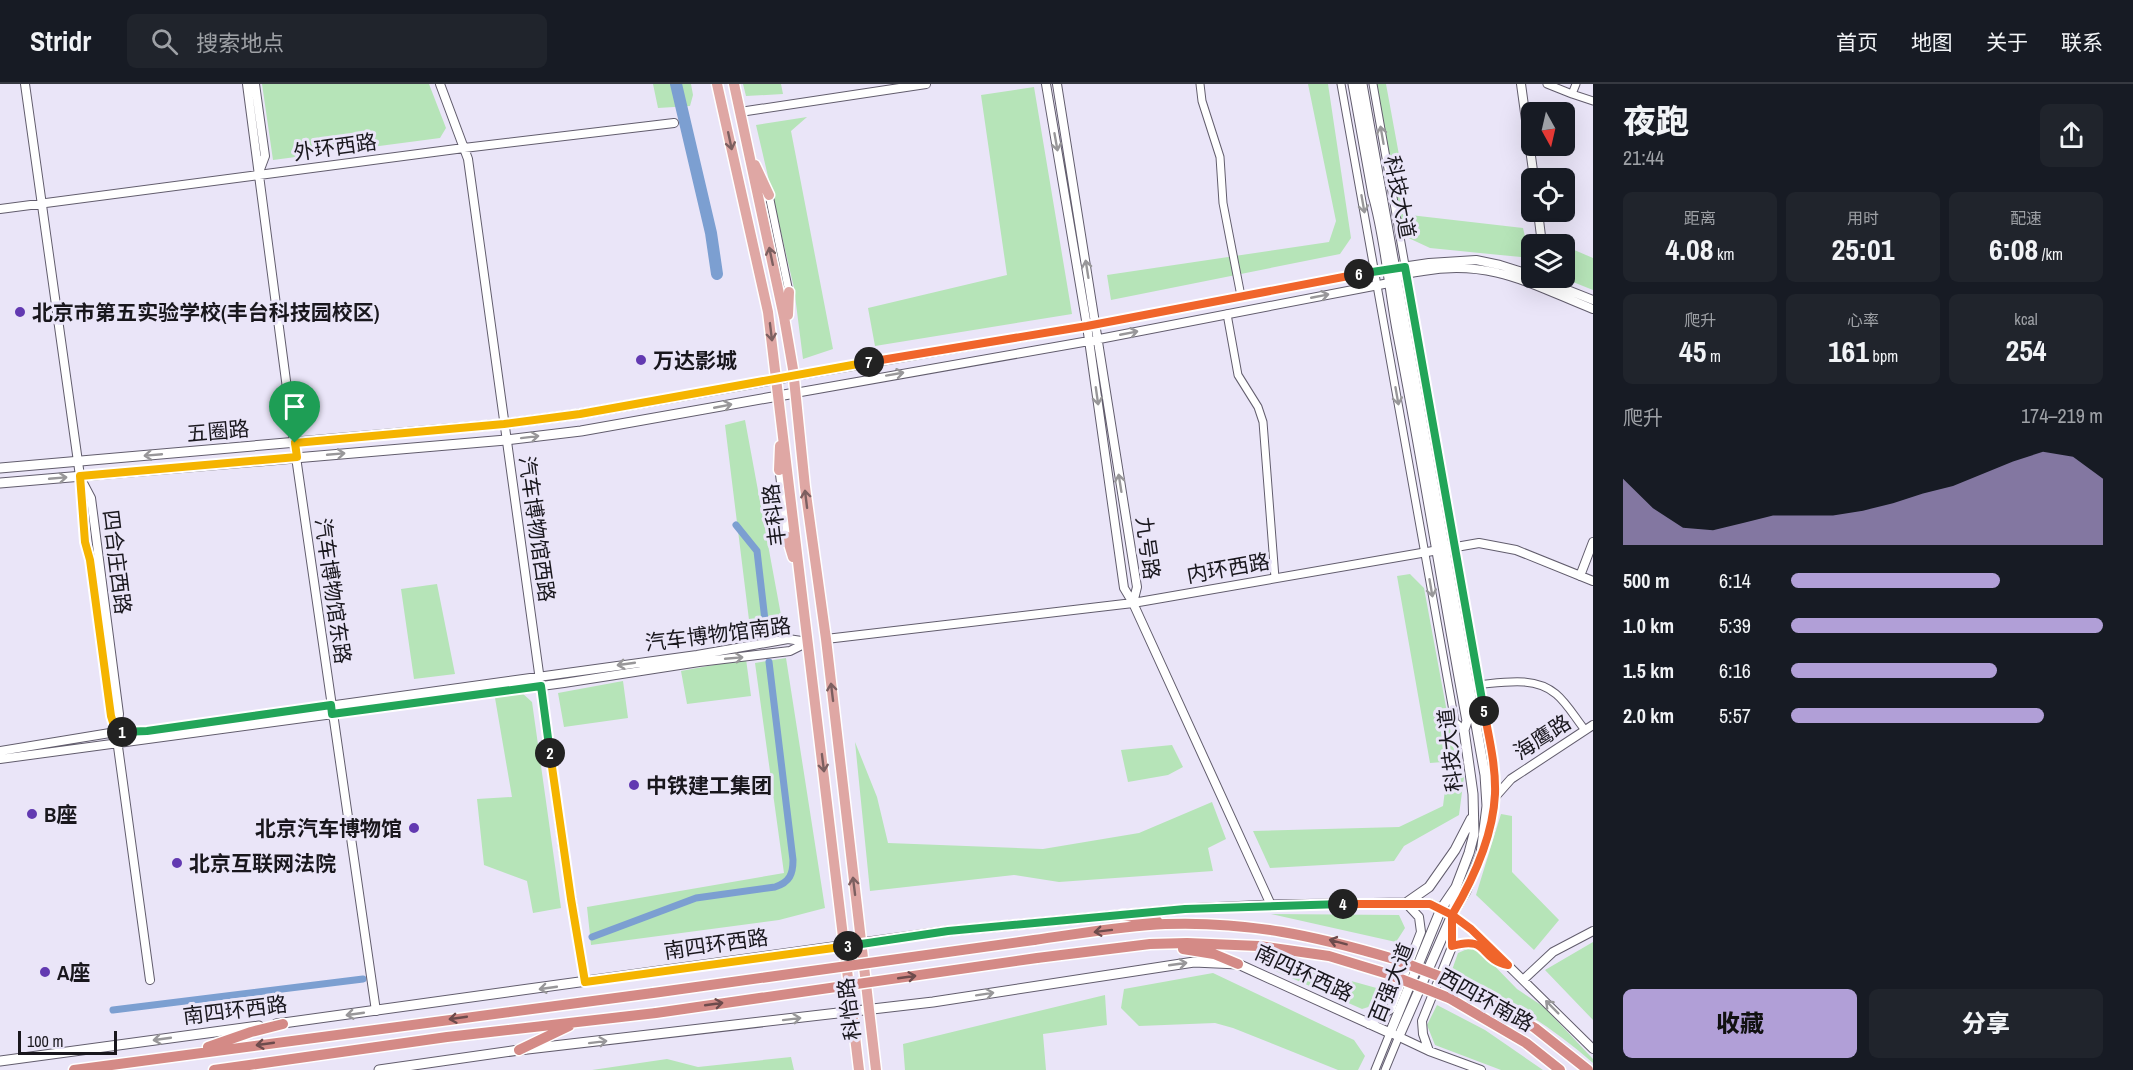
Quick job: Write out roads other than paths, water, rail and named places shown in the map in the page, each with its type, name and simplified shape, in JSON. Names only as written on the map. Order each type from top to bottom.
[{"type":"highway","points":[[1122,915],[1181,924]]},
{"type":"highway","name":"南四环西路","points":[[75,1070],[1104,930],[1181,924],[1265,928],[1332,940],[1394,959],[1457,983]]},
{"type":"highway","points":[[214,1070],[447,1037],[656,1013],[1150,944],[1214,954],[1238,964]]},
{"type":"highway","name":"南四环西路","points":[[1150,944],[1260,946],[1329,956],[1388,974]]},
{"type":"highway","name":"西四环南路","points":[[1388,974],[1449,998],[1526,1043],[1560,1070]]},
{"type":"highway","name":"西四环南路","points":[[1457,983],[1535,1028],[1588,1070]]},
{"type":"highway","points":[[519,1050],[578,1022]]},
{"type":"highway","points":[[187,1055],[251,1032],[283,1024]]},
{"type":"main road","name":"丰科路","points":[[717,84],[768,312],[845,946]]},
{"type":"main road","name":"丰科路","points":[[734,84],[794,376],[806,498],[826,639],[861,944]]},
{"type":"main road","name":"科技大道","points":[[1353,84],[1396,273]]},
{"type":"main road","name":"科技大道","points":[[1362,84],[1445,549],[1474,685],[1485,775],[1487,806],[1481,854],[1466,891],[1452,915]]},
{"type":"main road","points":[[749,151],[769,195]]},
{"type":"main road","points":[[786,330],[789,292]]},
{"type":"main road","name":"五圈路","points":[[0,468],[504,424],[580,414],[794,376]]},
{"type":"main road","name":"五圈路","points":[[0,483],[506,440],[581,431],[795,393]]},
{"type":"main road","points":[[779,470],[783,431]]},
{"type":"main road","points":[[787,537],[800,572]]},
{"type":"main road","name":"科技大道","points":[[1441,909],[1456,887],[1474,834],[1471,771],[1464,730],[1467,721],[1445,549]]},
{"type":"main road","points":[[1406,903],[1429,887],[1465,833],[1474,814]]},
{"type":"main road","name":"南四环西路","points":[[0,1061],[948,931],[1122,915],[1271,905],[1406,903],[1430,904],[1441,909]]},
{"type":"main road","name":"百强大道","points":[[1394,1035],[1441,909]]},
{"type":"main road","name":"百强大道","points":[[1394,1035],[1452,915]]},
{"type":"main road","name":"科怡路","points":[[861,944],[876,1070]]},
{"type":"main road","name":"科怡路","points":[[845,946],[859,1070]]},
{"type":"main road","name":"南四环西路","points":[[379,1070],[441,1066],[519,1050],[869,1010],[1194,962],[1238,964],[1394,1035]]},
{"type":"street","name":"四合庄西路","points":[[25,84],[80,476],[85,542],[90,560],[111,716],[118,744],[150,980]]},
{"type":"street","name":"汽车博物馆东路","points":[[247,84],[332,710],[376,1011]]},
{"type":"street","points":[[255,84],[265,156],[258,176]]},
{"type":"street","name":"汽车博物馆西路","points":[[440,84],[468,159],[564,858],[585,982]]},
{"type":"street","points":[[740,112],[926,84]]},
{"type":"street","name":"九号路","points":[[1046,84],[1091,325]]},
{"type":"street","name":"九号路","points":[[1057,84],[1125,588],[1271,905]]},
{"type":"street","points":[[1200,84],[1202,101],[1220,157],[1223,203],[1241,296]]},
{"type":"street","points":[[1341,84],[1455,722],[1464,730]]},
{"type":"street","points":[[1372,84],[1396,273]]},
{"type":"street","points":[[1521,84],[1533,168]]},
{"type":"street","points":[[1547,84],[1593,101]]},
{"type":"street","points":[[1572,94],[1576,84]]},
{"type":"street","name":"外环西路","points":[[0,209],[674,123]]},
{"type":"street","points":[[769,195],[789,292]]},
{"type":"street","points":[[795,393],[1093,340],[1377,285],[1396,273],[1454,260],[1476,260],[1521,272]]},
{"type":"street","points":[[794,376],[1091,325],[1375,271],[1396,273],[1449,268],[1479,268],[1521,280]]},
{"type":"street","points":[[1555,288],[1593,309]]},
{"type":"street","points":[[1560,288],[1593,300]]},
{"type":"street","points":[[1227,314],[1238,375],[1258,407],[1263,422],[1275,578]]},
{"type":"street","name":"丰科路","points":[[779,470],[787,537]]},
{"type":"street","points":[[1580,576],[1593,542]]},
{"type":"street","name":"内环西路","points":[[826,639],[1133,603],[1479,543],[1516,550],[1593,581]]},
{"type":"street","name":"汽车博物馆南路","points":[[0,759],[118,744],[539,676],[697,655],[788,639],[808,642]]},
{"type":"street","name":"汽车博物馆南路","points":[[0,751],[116,732],[147,731],[541,686],[789,651],[808,642]]},
{"type":"street","points":[[1481,854],[1488,841],[1494,798],[1492,758],[1474,685],[1528,682],[1547,688],[1557,694],[1585,730]]},
{"type":"street","name":"海鹰路","points":[[1487,806],[1511,779],[1593,725]]},
{"type":"street","points":[[1429,1051],[1423,1034],[1422,1021],[1452,946],[1452,915],[1456,887]]},
{"type":"street","points":[[1369,1024],[1391,1009],[1421,932],[1419,917],[1406,903]]},
{"type":"street","name":"西四环南路","points":[[1441,909],[1471,929],[1593,1049]]},
{"type":"street","points":[[1524,979],[1553,951],[1593,931]]},
{"type":"street","points":[[1452,946],[1471,942],[1479,946],[1496,963],[1508,965]]},
{"type":"street","points":[[1394,1035],[1481,1070]]},
{"type":"street","name":"百强大道","points":[[1375,1070],[1394,1035]]},
{"type":"street","name":"百强大道","points":[[1385,1070],[1394,1035]]},
{"type":"waterway","points":[[676,84],[711,233],[717,274]]},
{"type":"waterway","points":[[736,525],[757,551],[766,629]]},
{"type":"waterway","points":[[592,937],[696,898],[775,887],[790,877],[793,860],[769,662]]},
{"type":"waterway","points":[[113,1010],[363,979]]},
{"type":"place","name":"北京市第五实验学校(丰台科技园校区)","points":[[20,312]]},
{"type":"place","name":"万达影城","points":[[641,360]]},
{"type":"place","name":"中铁建工集团","points":[[634,785]]},
{"type":"place","name":"B座","points":[[32,814]]},
{"type":"place","name":"北京汽车博物馆","points":[[414,828]]},
{"type":"place","name":"北京互联网法院","points":[[177,863]]},
{"type":"place","name":"A座","points":[[45,972]]}]
